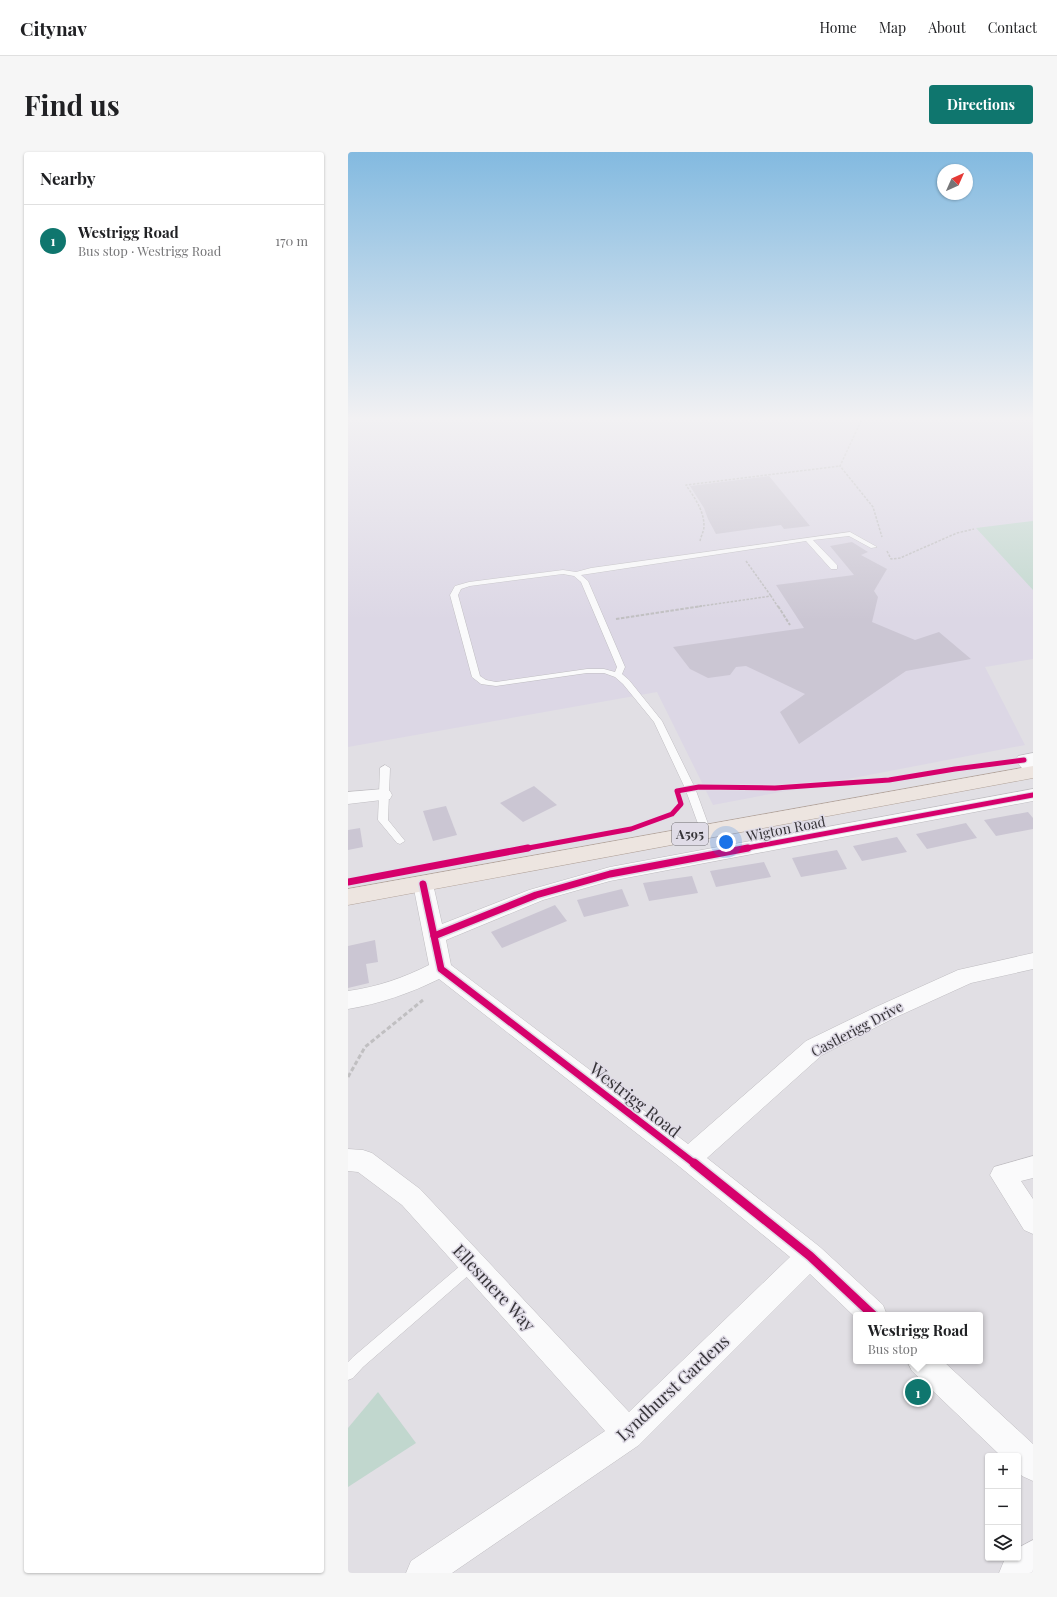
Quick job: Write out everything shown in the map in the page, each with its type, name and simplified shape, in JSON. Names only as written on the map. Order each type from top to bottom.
[{"type":"main road","name":"Wigton Road","points":[[348,897],[1033,771]]},
{"type":"street","name":"Wigton Road","points":[[1033,758],[1024,760],[1033,771]]},
{"type":"street","points":[[348,798],[383,795]]},
{"type":"street","name":"Wigton Road","points":[[434,936],[536,895],[610,874],[1033,795]]},
{"type":"street","points":[[348,1000],[361,998],[446,973],[434,936],[423,884]]},
{"type":"street","name":"Castlerigg Drive","points":[[689,1158],[814,1048],[886,1012],[966,976],[1033,961]]},
{"type":"street","name":"Westrigg Road","points":[[446,973],[689,1158],[810,1256],[870,1312]]},
{"type":"street","name":"Ellesmere Way","points":[[348,1160],[364,1161],[411,1197],[628,1434]]},
{"type":"street","points":[[1033,1167],[1003,1175],[1033,1222]]},
{"type":"street","name":"Lyndhurst Gardens","points":[[423,1573],[628,1434],[810,1256]]},
{"type":"street","points":[[925,1364],[1033,1465]]},
{"type":"street","points":[[1016,1573],[1033,1557]]},
{"type":"lane","points":[[827,528],[835,535]]},
{"type":"lane","points":[[706,832],[690,788],[658,721],[626,682],[618,675],[604,671],[587,671],[496,684],[484,682],[476,677],[454,594],[458,588],[469,584],[563,572],[576,574],[591,570],[835,535],[850,534],[873,547]]},
{"type":"lane","points":[[808,540],[834,567]]},
{"type":"lane","points":[[576,574],[584,581],[621,667],[618,675]]},
{"type":"lane","points":[[385,768],[383,795],[384,820],[400,841]]},
{"type":"lane","points":[[348,1373],[358,1362],[472,1264]]},
{"type":"path","points":[[688,487],[700,506],[704,528],[700,541],[702,544],[735,550],[771,596],[790,625]]},
{"type":"path","points":[[857,487],[873,507],[883,541]]},
{"type":"path","points":[[886,548],[890,559],[900,558],[957,533],[974,529]]},
{"type":"path","points":[[601,621],[771,596]]},
{"type":"path","points":[[348,1077],[365,1047],[446,973]]},
{"type":"shaded area","points":[[348,487],[1033,487],[1033,659],[985,667],[1025,745],[713,805],[657,692],[348,747]]},
{"type":"green space","points":[[1033,521],[1033,590],[976,528]]},
{"type":"green space","points":[[378,1392],[416,1443],[348,1487],[348,1428]]},
{"type":"building","points":[[691,487],[778,487],[810,526],[784,529],[781,525],[716,534],[704,508]]},
{"type":"building","points":[[852,542],[868,552],[861,555],[887,569],[874,591],[878,597],[872,622],[915,640],[939,632],[971,659],[906,671],[799,744],[780,712],[805,694],[746,666],[736,667],[730,675],[708,678],[690,669],[673,647],[804,628],[776,585],[854,575],[830,546]]},
{"type":"building","points":[[534,786],[557,805],[523,822],[500,803]]},
{"type":"building","points":[[446,806],[457,835],[433,841],[423,811]]},
{"type":"building","points":[[1028,812],[1033,818],[1033,829],[996,836],[984,820]]},
{"type":"building","points":[[966,823],[977,838],[927,849],[916,834]]},
{"type":"building","points":[[360,828],[363,847],[348,850],[348,830]]},
{"type":"building","points":[[897,837],[907,852],[862,861],[853,846]]},
{"type":"building","points":[[837,850],[847,869],[801,877],[792,858]]},
{"type":"building","points":[[764,862],[771,877],[716,887],[710,871]]},
{"type":"building","points":[[692,876],[698,893],[649,901],[643,883]]},
{"type":"building","points":[[622,889],[629,906],[584,917],[577,900]]},
{"type":"building","points":[[555,905],[567,921],[502,948],[491,932]]},
{"type":"building","points":[[375,940],[378,962],[366,964],[369,983],[348,988],[348,946]]},
{"type":"cycle path","points":[[348,882],[631,829],[672,814],[681,804],[677,791],[699,787],[775,788],[889,780],[955,769],[1024,760]]},
{"type":"cycle path","points":[[434,936],[536,895],[610,874],[1033,795]]},
{"type":"cycle path","points":[[423,884],[441,969],[689,1159],[810,1256],[870,1312]]},
{"type":"place","name":"Westrigg Road","points":[[918,1392]]}]
